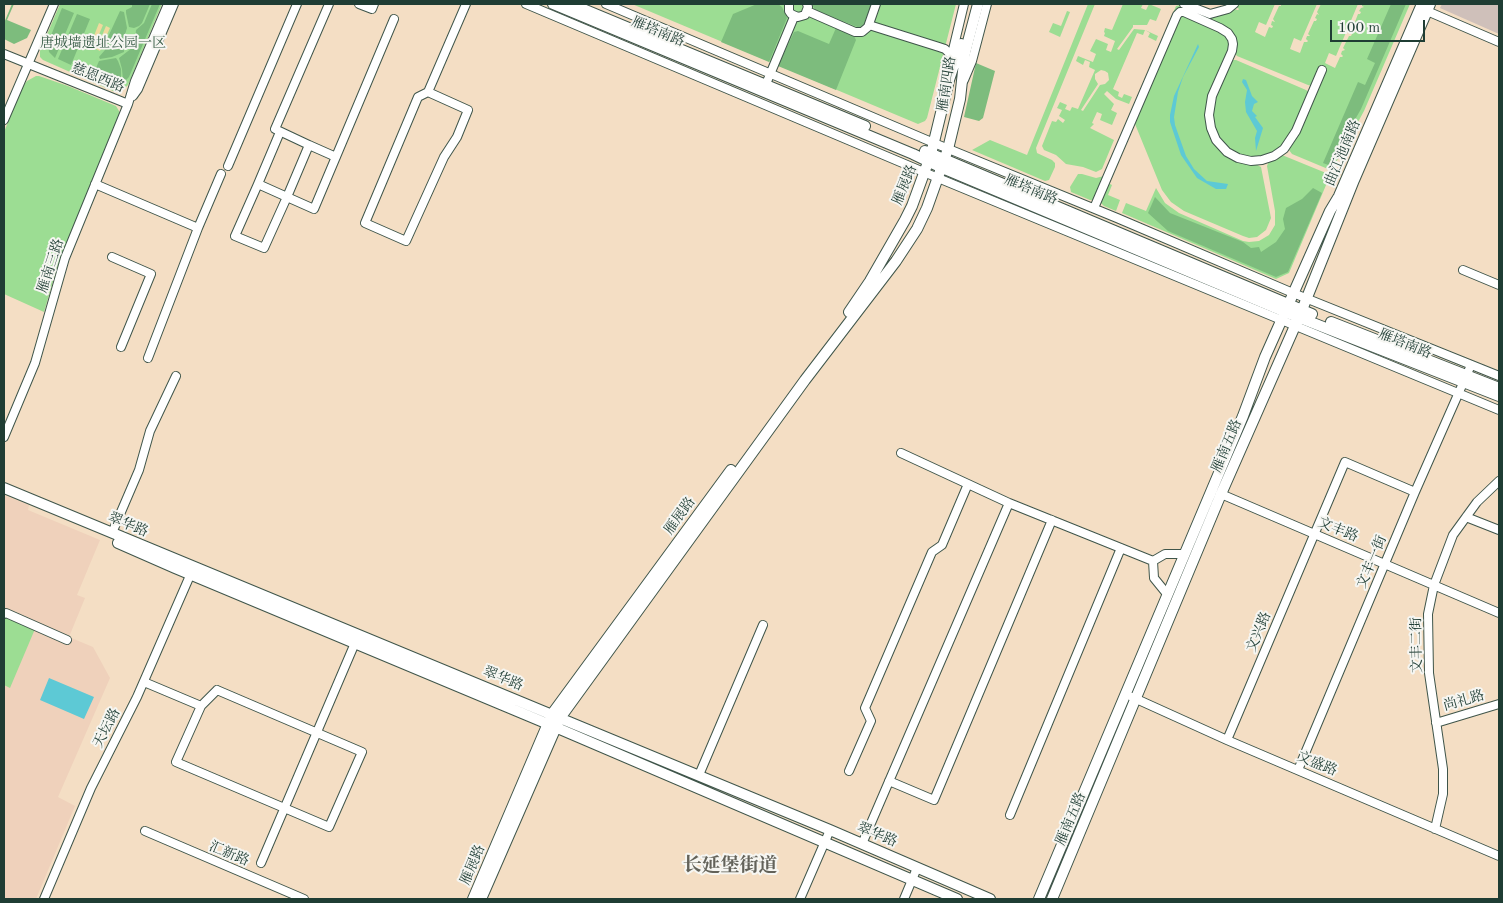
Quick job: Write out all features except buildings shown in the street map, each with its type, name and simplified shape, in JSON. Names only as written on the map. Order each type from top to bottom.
[{"type":"main road","name":"雁塔南路","points":[[553,4],[930,157]]},
{"type":"main road","name":"雁塔南路","points":[[571,4],[766,84],[930,157],[942,169],[1285,312],[1465,379],[1499,388]]},
{"type":"main road","name":"雁南四路","points":[[930,157],[971,4]]},
{"type":"main road","name":"雁南四路","points":[[942,169],[963,84],[965,53],[978,4]]},
{"type":"main road","name":"曲江池南路","points":[[1285,312],[1426,6]]},
{"type":"main road","name":"雁南五路","points":[[1052,899],[1221,494],[1307,298],[1426,6]]},
{"type":"main road","name":"雁展路","points":[[482,899],[556,716],[855,303],[905,220],[930,157]]},
{"type":"main road","name":"雁展路","points":[[556,716],[896,261],[917,229],[942,169]]},
{"type":"main road","name":"雁南五路","points":[[1038,899],[1285,312]]},
{"type":"main road","name":"雁塔南路","points":[[1465,379],[1499,396]]},
{"type":"main road","name":"翠华路","points":[[4,488],[112,533],[192,571],[355,643],[957,899]]},
{"type":"main road","name":"翠华路","points":[[4,495],[556,716],[990,899]]},
{"type":"main road","name":"雁展路","points":[[473,899],[552,726]]},
{"type":"street","points":[[4,120],[54,4]]},
{"type":"street","name":"雁南三路","points":[[4,437],[35,363],[65,258],[128,104],[135,81],[168,4]]},
{"type":"street","name":"雁南三路","points":[[128,104],[138,89],[174,4]]},
{"type":"street","points":[[228,166],[297,4]]},
{"type":"street","points":[[329,4],[275,129],[336,156]]},
{"type":"street","points":[[360,4],[372,9],[374,4]]},
{"type":"street","points":[[428,92],[468,110],[457,137],[444,157],[406,241],[365,223],[418,98],[428,92],[466,4]]},
{"type":"street","points":[[526,4],[925,172],[942,169],[1285,312]]},
{"type":"street","points":[[606,4],[1293,293],[1499,376]]},
{"type":"street","points":[[788,4],[789,11],[794,17]]},
{"type":"street","points":[[794,17],[802,17],[807,8],[857,32],[866,30],[876,4]]},
{"type":"street","points":[[950,80],[951,55],[964,4]]},
{"type":"street","points":[[963,84],[972,61],[987,4]]},
{"type":"street","points":[[1184,4],[1210,14],[1228,9],[1234,4]]},
{"type":"street","points":[[1426,6],[1499,42]]},
{"type":"street","points":[[1094,208],[1173,24],[1180,12],[1220,28],[1228,33],[1232,39],[1232,51],[1213,92],[1209,115],[1211,128],[1216,140],[1224,149],[1238,158],[1251,161],[1262,160],[1274,156],[1284,149],[1296,131],[1322,70]]},
{"type":"street","points":[[766,84],[794,17]]},
{"type":"street","points":[[258,184],[314,208],[394,19]]},
{"type":"street","points":[[869,25],[945,49],[951,55]]},
{"type":"street","name":"慈恩西路","points":[[4,54],[128,104]]},
{"type":"street","points":[[280,132],[235,236],[264,248],[309,145]]},
{"type":"street","points":[[148,358],[221,174]]},
{"type":"street","points":[[95,184],[198,228]]},
{"type":"street","points":[[1110,239],[1118,218]]},
{"type":"street","points":[[112,257],[152,274],[121,347]]},
{"type":"street","points":[[1463,270],[1499,285]]},
{"type":"street","points":[[1299,317],[1458,394],[1499,410]]},
{"type":"street","name":"文丰一街","points":[[1298,770],[1415,492],[1471,365]]},
{"type":"street","points":[[112,533],[139,470],[150,431],[176,376]]},
{"type":"street","points":[[901,453],[1009,502],[1153,560],[1165,554],[1184,554]]},
{"type":"street","name":"文兴路","points":[[1227,740],[1345,462],[1415,492]]},
{"type":"street","name":"文丰二街","points":[[1435,829],[1443,794],[1443,769],[1429,673],[1428,614],[1434,585],[1453,535],[1477,502],[1499,481]]},
{"type":"street","points":[[849,771],[871,721],[865,708],[932,552],[942,545],[968,484]]},
{"type":"street","name":"文丰路","points":[[1221,494],[1499,613]]},
{"type":"street","points":[[862,844],[1009,502]]},
{"type":"street","points":[[1466,517],[1499,530]]},
{"type":"street","points":[[889,781],[934,800],[1052,520]]},
{"type":"street","points":[[1010,816],[1121,548]]},
{"type":"street","points":[[1153,560],[1154,578],[1167,594]]},
{"type":"street","name":"天坛路","points":[[44,899],[91,788],[144,682],[192,571]]},
{"type":"street","points":[[4,614],[6,613],[66,640]]},
{"type":"street","points":[[699,776],[763,625]]},
{"type":"street","points":[[260,863],[355,643]]},
{"type":"street","points":[[144,682],[200,706]]},
{"type":"street","points":[[217,690],[362,752],[329,827],[176,762],[200,706],[217,690]]},
{"type":"street","name":"文盛路","points":[[1125,695],[1499,856]]},
{"type":"street","name":"尚礼路","points":[[1436,723],[1499,704]]},
{"type":"street","points":[[800,899],[830,830]]},
{"type":"street","name":"汇新路","points":[[145,831],[304,899]]},
{"type":"street","points":[[904,899],[918,868]]},
{"type":"shaded area","points":[[1442,4],[1499,4],[1499,34],[1440,8]]},
{"type":"shaded area","points":[[4,495],[29,505],[28,510],[100,540],[77,595],[85,598],[69,637],[93,647],[110,678],[58,797],[75,806],[36,899],[4,899]]},
{"type":"green space","points":[[12,4],[14,4],[7,20],[31,30],[27,38],[14,44],[4,39],[4,23]]},
{"type":"green space","name":"唐城墙遗址公园一区","points":[[60,4],[162,4],[128,85],[124,89],[118,92],[113,91],[40,57],[40,51]]},
{"type":"green space","points":[[132,4],[150,4],[142,23],[134,28],[129,27],[126,13],[126,10],[132,7]]},
{"type":"green space","points":[[152,4],[160,4],[129,77],[124,82],[119,58],[132,48],[136,30],[144,23]]},
{"type":"green space","points":[[632,4],[956,4],[927,118],[918,124]]},
{"type":"green space","points":[[757,4],[778,4],[782,7],[787,18],[769,62],[721,42],[733,14]]},
{"type":"green space","points":[[812,4],[871,4],[864,25],[860,28],[815,10]]},
{"type":"green space","points":[[1088,4],[1095,4],[1036,148],[1037,153],[1055,163],[1049,180],[1045,181],[972,150],[990,140],[1027,155]]},
{"type":"green space","points":[[1123,4],[1143,4],[1141,8],[1146,10],[1149,4],[1161,9],[1156,21],[1150,19],[1147,25],[1133,25],[1117,49],[1119,50],[1134,29],[1145,30],[1143,35],[1137,33],[1113,89],[1119,92],[1118,96],[1122,98],[1124,94],[1132,97],[1129,104],[1116,99],[1107,91],[1104,94],[1114,104],[1111,110],[1117,113],[1112,125],[1100,120],[1102,114],[1097,112],[1092,123],[1094,124],[1090,128],[1114,140],[1102,169],[1096,172],[1066,164],[1056,155],[1044,150],[1042,146],[1052,121],[1056,122],[1058,119],[1063,123],[1065,120],[1059,116],[1062,110],[1057,108],[1060,102],[1067,105],[1065,109],[1070,111],[1072,107],[1078,109],[1095,70],[1089,67],[1090,62],[1085,60],[1083,65],[1076,61],[1078,56],[1093,62],[1096,54],[1090,51],[1096,39],[1108,44],[1106,50],[1111,52],[1115,41],[1104,36],[1104,32],[1105,28],[1112,30]],"holes":[[[1101,70],[1108,73],[1109,80],[1105,84],[1100,85],[1083,111],[1081,110],[1098,84],[1095,74]]]},
{"type":"green space","points":[[1237,4],[1275,4],[1266,25],[1259,22],[1255,32],[1265,37],[1269,27],[1272,28],[1273,26],[1271,25],[1272,21],[1275,22],[1273,19],[1281,4],[1317,4],[1301,41],[1294,38],[1290,49],[1300,53],[1304,42],[1308,41],[1306,39],[1307,36],[1310,36],[1308,34],[1314,21],[1317,19],[1315,18],[1317,14],[1319,15],[1317,12],[1321,4],[1358,4],[1336,56],[1329,53],[1325,63],[1335,68],[1340,57],[1343,56],[1341,54],[1342,51],[1345,50],[1343,48],[1352,34],[1350,32],[1354,29],[1358,14],[1361,12],[1359,11],[1364,7],[1362,4],[1410,4],[1364,111],[1333,168],[1328,169],[1292,154],[1289,150],[1312,86],[1237,56],[1235,53],[1235,41],[1181,9],[1094,200],[1071,192],[1070,187],[1078,174],[1096,178],[1104,176],[1176,6],[1180,5],[1206,16],[1234,9],[1238,10]]},
{"type":"green space","points":[[1391,4],[1406,4],[1361,109],[1331,166],[1323,163],[1358,82],[1365,85],[1375,63],[1367,59]]},
{"type":"green space","points":[[62,8],[74,13],[55,58],[49,52],[48,43]]},
{"type":"green space","points":[[120,11],[124,12],[127,28],[123,41],[124,52],[100,59],[99,57],[105,50],[108,37]]},
{"type":"green space","points":[[1067,11],[1070,12],[1060,37],[1049,32],[1053,23],[1061,26]]},
{"type":"green space","points":[[77,14],[90,19],[71,65],[58,59]]},
{"type":"green space","points":[[1183,14],[1219,30],[1229,37],[1230,46],[1209,96],[1216,143],[1261,167],[1271,218],[1266,230],[1257,237],[1249,238],[1243,236],[1184,211],[1171,202],[1162,190],[1134,122],[1179,16]]},
{"type":"green space","points":[[836,28],[854,36],[856,40],[836,90],[778,66],[794,32],[798,31],[829,44]]},
{"type":"green space","points":[[1145,30],[1158,36],[1156,41],[1148,37],[1150,33]]},
{"type":"green space","points":[[116,58],[121,69],[121,79],[119,81],[100,73],[96,68],[99,61]]},
{"type":"green space","points":[[1232,60],[1236,60],[1309,92],[1294,130],[1278,151],[1254,159],[1233,153],[1218,138],[1211,116],[1217,89]]},
{"type":"green space","points":[[976,63],[995,71],[983,118],[979,121],[964,117]]},
{"type":"green space","points":[[36,76],[68,86],[116,106],[120,115],[57,268],[44,312],[4,294],[4,132],[23,86],[27,81]]},
{"type":"green space","points":[[1280,155],[1326,173],[1329,178],[1289,273],[1276,279],[1122,213],[1126,203],[1146,211],[1156,188],[1165,203],[1179,213],[1243,241],[1259,241],[1269,235],[1275,225],[1275,211],[1267,166],[1269,161]]},
{"type":"green space","points":[[1108,183],[1112,185],[1108,195],[1120,200],[1116,211],[1101,203]]},
{"type":"green space","points":[[1313,188],[1322,193],[1288,272],[1276,277],[1168,231],[1148,213],[1155,197],[1170,213],[1243,242],[1251,248],[1259,247],[1261,252],[1276,242],[1285,229],[1283,219],[1286,208],[1302,199]]},
{"type":"green space","points":[[5,616],[35,629],[10,688],[4,685]]},
{"type":"sand","points":[[99,23],[103,25],[95,44],[98,45],[106,26],[110,28],[100,51],[90,46]]},
{"type":"water","points":[[1198,44],[1199,47],[1183,77],[1178,92],[1174,117],[1175,125],[1186,156],[1194,169],[1207,181],[1228,184],[1226,189],[1216,189],[1197,178],[1181,155],[1170,122],[1174,96]]},
{"type":"water","points":[[1243,79],[1246,80],[1252,96],[1258,102],[1254,104],[1252,111],[1263,128],[1256,151],[1255,138],[1257,131],[1246,112],[1247,90],[1242,82]]},
{"type":"water","points":[[49,678],[94,697],[84,719],[40,700]]},
{"type":"district","name":"长延堡街道","points":[[730,866]]}]
